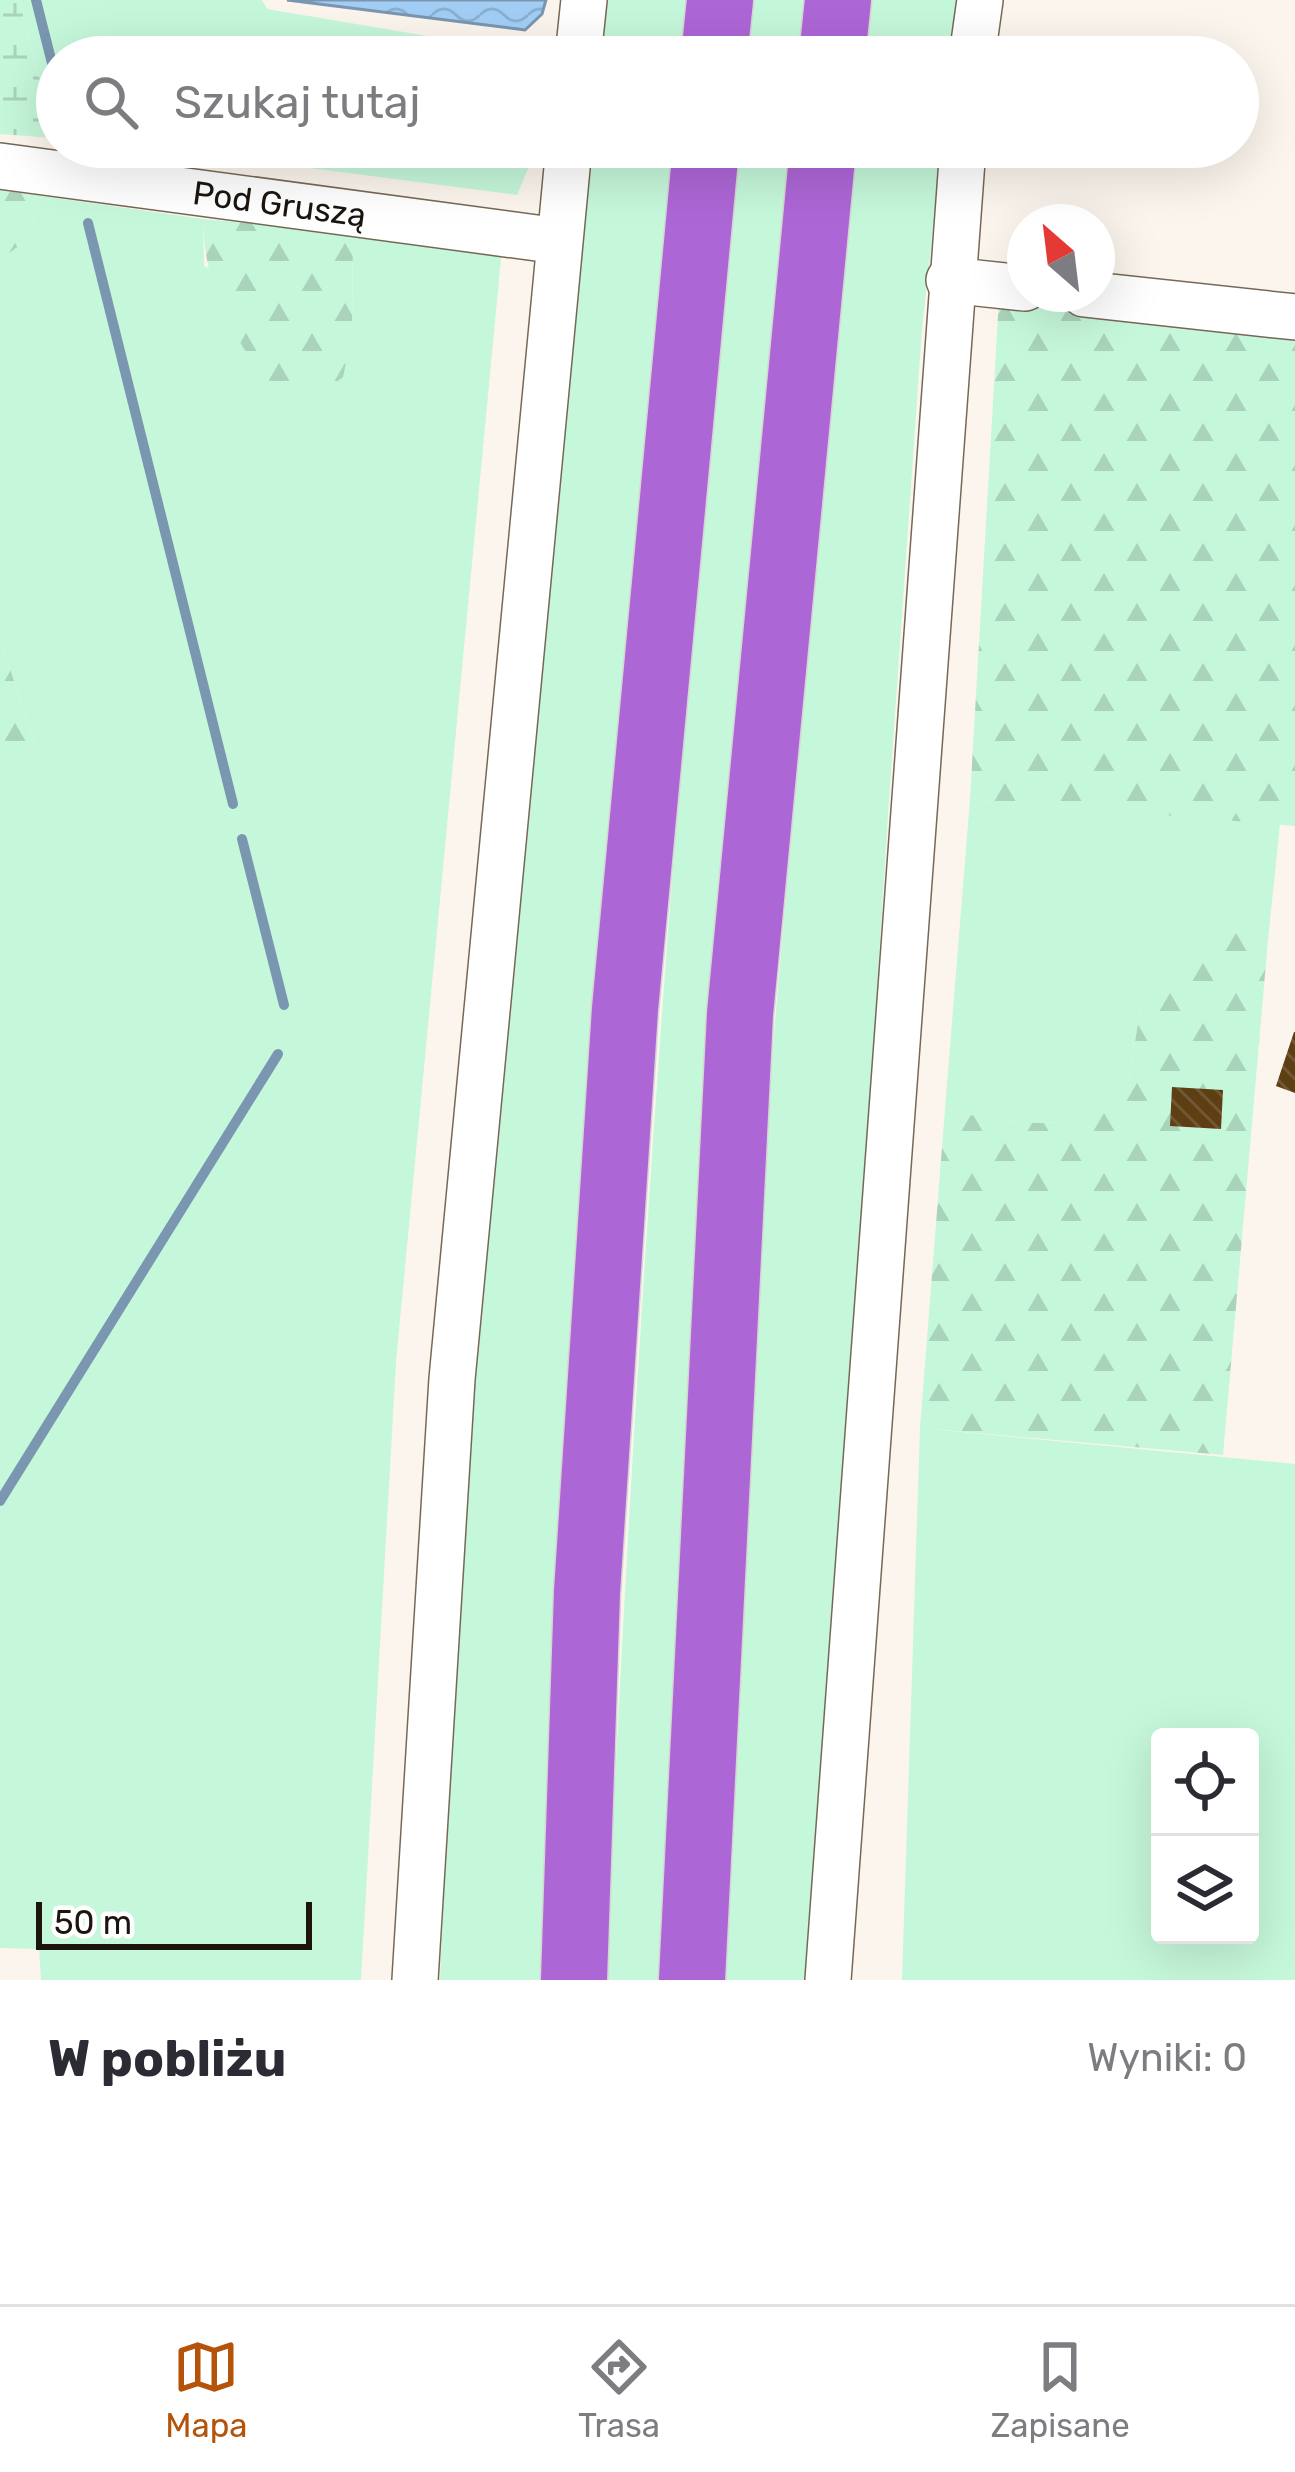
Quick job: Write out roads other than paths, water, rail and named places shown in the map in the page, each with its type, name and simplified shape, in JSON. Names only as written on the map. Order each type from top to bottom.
[{"type":"highway","points":[[716,36],[720,0]]},
{"type":"highway","points":[[834,36],[838,0]]},
{"type":"highway","points":[[574,1980],[587,1592],[625,1009],[704,168]]},
{"type":"highway","points":[[692,1980],[740,1014],[821,168]]},
{"type":"street","points":[[580,36],[584,0]]},
{"type":"street","points":[[975,36],[980,0]]},
{"type":"street","name":"Pod Gruszą","points":[[0,166],[559,241]]},
{"type":"street","points":[[415,1980],[452,1378],[566,168]]},
{"type":"street","points":[[829,1980],[949,280],[961,168]]},
{"type":"street","points":[[949,280],[1007,286]]},
{"type":"street","points":[[1115,297],[1295,317]]},
{"type":"water","points":[[287,0],[546,0],[542,14],[525,30]]},
{"type":"waterway","points":[[36,0],[45,36]]},
{"type":"waterway","points":[[88,223],[233,804]]},
{"type":"waterway","points":[[242,839],[284,1005]]},
{"type":"waterway","points":[[0,1501],[278,1054]]}]
